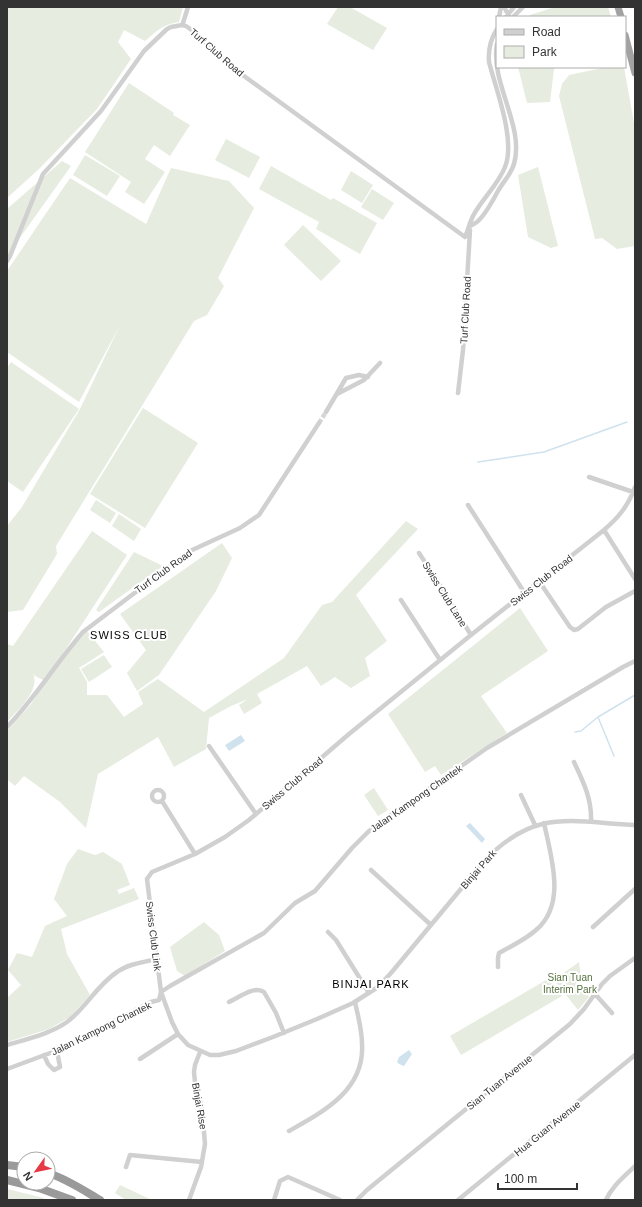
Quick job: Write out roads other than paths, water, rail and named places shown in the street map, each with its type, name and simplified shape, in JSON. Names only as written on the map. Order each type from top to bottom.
[{"type":"highway","points":[[626,39],[635,71]]},
{"type":"highway","points":[[56,1175],[78,1186],[100,1200]]},
{"type":"highway","points":[[7,1180],[39,1188],[72,1200]]},
{"type":"street","name":"Turf Club Road","points":[[183,23],[188,7]]},
{"type":"street","points":[[503,7],[508,16],[514,7]]},
{"type":"street","points":[[514,16],[523,7]]},
{"type":"street","name":"Turf Club Road","points":[[7,260],[10,256],[43,174],[101,111],[144,51],[171,27],[182,25],[193,31],[244,76],[465,237],[470,226],[478,222],[510,173],[516,156],[514,134],[497,68]]},
{"type":"street","name":"Turf Club Road","points":[[458,393],[463,350],[470,226],[472,217],[505,168],[508,156],[508,139],[504,116],[489,62],[489,47],[496,31]]},
{"type":"street","points":[[483,202],[489,206]]},
{"type":"street","points":[[336,394],[368,377],[380,363]]},
{"type":"street","points":[[326,412],[346,378],[359,375],[368,377]]},
{"type":"street","points":[[344,382],[355,384]]},
{"type":"street","name":"Turf Club Road","points":[[7,727],[35,695],[71,645],[83,632],[190,551],[240,528],[259,515],[319,422]]},
{"type":"street","name":"Swiss Club Road","points":[[146,879],[152,872],[195,854],[218,842],[256,814],[347,736],[524,592],[618,518],[634,489],[589,477]]},
{"type":"street","points":[[468,505],[524,592]]},
{"type":"street","points":[[604,530],[635,580]]},
{"type":"street","name":"Swiss Club Lane","points":[[419,553],[471,635]]},
{"type":"street","points":[[539,581],[570,627],[574,630],[578,629],[606,607],[635,591]]},
{"type":"street","points":[[401,600],[440,660]]},
{"type":"street","name":"Jalan Kampong Chantek","points":[[7,1069],[57,1050],[151,1002],[159,1000],[161,992],[170,986],[264,933],[295,903],[315,891],[352,848],[368,832],[488,748],[635,661]]},
{"type":"street","name":"Swiss Club Road","points":[[209,746],[256,814]]},
{"type":"street","points":[[574,762],[586,786],[589,796],[591,821]]},
{"type":"street","points":[[521,795],[535,825]]},
{"type":"street","points":[[162,801],[195,854]]},
{"type":"street","name":"Binjai Park","points":[[161,992],[168,1013],[178,1034],[188,1045],[200,1052],[210,1055],[219,1055],[236,1051],[284,1033],[355,1002],[380,985],[432,925],[474,872],[498,847],[514,836],[535,825],[544,823],[591,821],[635,825]]},
{"type":"street","points":[[498,967],[499,953],[535,931],[548,915],[552,901],[554,870],[544,823]]},
{"type":"street","points":[[371,870],[432,925]]},
{"type":"street","name":"Swiss Club Link","points":[[146,879],[161,992]]},
{"type":"street","points":[[593,927],[635,889]]},
{"type":"street","points":[[328,932],[336,940],[369,993]]},
{"type":"street","name":"Sian Tuan Avenue","points":[[357,1200],[391,1170],[570,1024],[584,1009],[602,984],[610,976],[635,958]]},
{"type":"street","points":[[7,1045],[43,1034],[65,1023],[74,1016],[107,980],[117,972],[128,966],[157,959]]},
{"type":"street","points":[[229,1002],[255,990],[262,990],[273,1007],[284,1033]]},
{"type":"street","points":[[595,994],[612,1013]]},
{"type":"street","points":[[290,1131],[327,1109],[343,1095],[357,1076],[363,1046],[360,1022],[355,1002]]},
{"type":"street","points":[[140,1059],[178,1034]]},
{"type":"street","points":[[44,1055],[48,1064],[54,1070],[60,1067],[57,1050]]},
{"type":"street","name":"Binjai Rise","points":[[189,1200],[202,1162],[205,1144],[202,1108],[194,1072],[200,1052]]},
{"type":"street","name":"Hua Guan Avenue","points":[[458,1200],[635,1055]]},
{"type":"street","points":[[126,1167],[130,1155],[202,1162]]},
{"type":"street","points":[[606,1200],[609,1192],[635,1166]]},
{"type":"street","points":[[274,1200],[280,1181],[288,1176],[340,1200]]},
{"type":"water","points":[[241,735],[245,741],[229,751],[225,745]]},
{"type":"water","points":[[470,823],[485,839],[482,843],[466,826]]},
{"type":"water","points":[[409,1050],[412,1054],[404,1066],[399,1064],[397,1062],[399,1057]]},
{"type":"waterway","points":[[478,462],[544,452],[627,422]]},
{"type":"waterway","points":[[575,732],[581,731],[598,717],[635,695]]},
{"type":"waterway","points":[[598,717],[614,756]]},
{"type":"tunnel","points":[[319,423],[326,412]]},
{"type":"district","name":"SWISS CLUB","points":[[129,635]]},
{"type":"district","name":"BINJAI PARK","points":[[371,984]]},
{"type":"park label","name":"Sian Tuan Interim Park","points":[[570,982]]}]
